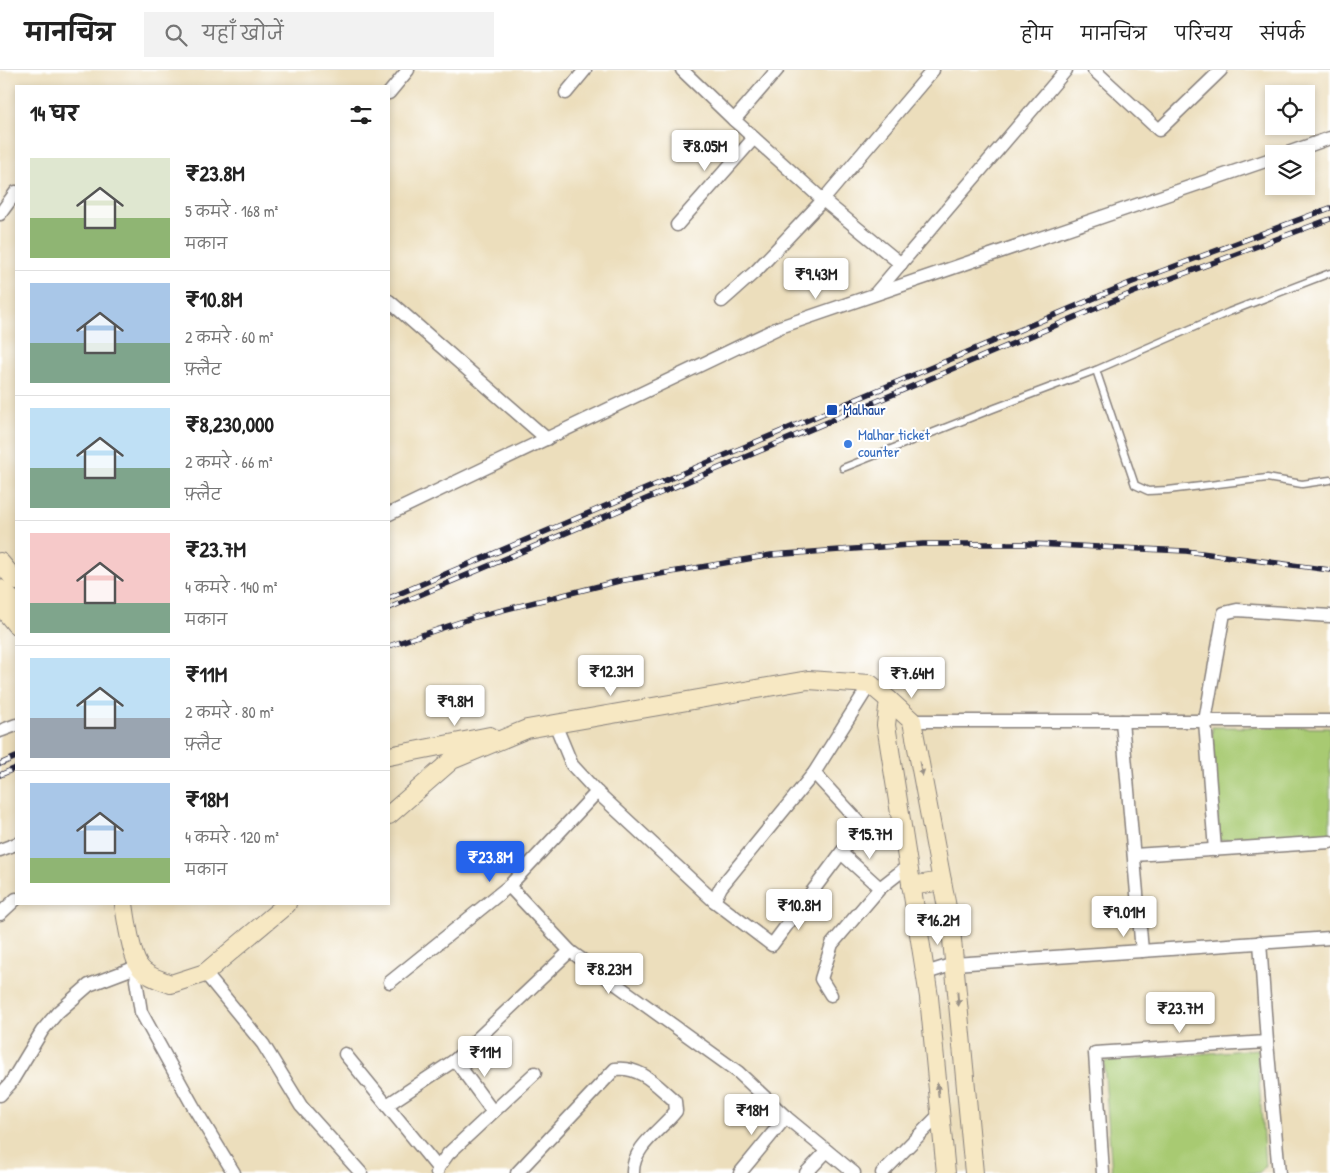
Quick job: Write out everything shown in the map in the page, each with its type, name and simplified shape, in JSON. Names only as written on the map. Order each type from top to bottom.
[{"type":"street","points":[[390,92],[408,70]]},
{"type":"street","points":[[566,93],[585,70]]},
{"type":"street","points":[[682,70],[734,120],[823,200],[901,264]]},
{"type":"street","points":[[722,301],[757,270],[823,200],[933,70]]},
{"type":"street","points":[[875,294],[1066,70]]},
{"type":"street","points":[[1099,72],[1159,130],[1221,70]]},
{"type":"street","points":[[734,120],[770,72]]},
{"type":"street","points":[[678,225],[754,138]]},
{"type":"street","points":[[1310,145],[1330,138]]},
{"type":"street","points":[[390,514],[780,327],[1265,161]]},
{"type":"street","points":[[0,214],[15,193]]},
{"type":"street","points":[[390,302],[547,439]]},
{"type":"street","points":[[0,562],[15,580]]},
{"type":"street","points":[[0,589],[15,602]]},
{"type":"street","points":[[0,605],[15,624]]},
{"type":"street","points":[[1215,850],[1205,721],[1224,613],[1237,610],[1330,616]]},
{"type":"street","points":[[390,756],[527,729],[808,680],[870,684],[912,722],[951,929],[974,1173]]},
{"type":"street","points":[[714,900],[721,887],[814,773],[870,684]]},
{"type":"street","points":[[889,700],[886,725],[930,997],[946,1173]]},
{"type":"street","points":[[1122,721],[1142,950]]},
{"type":"street","points":[[886,725],[912,722],[1330,721]]},
{"type":"street","points":[[555,724],[572,765],[597,792],[714,900],[772,945],[862,825],[814,773]]},
{"type":"street","points":[[0,731],[15,725]]},
{"type":"street","points":[[390,814],[452,760],[527,729]]},
{"type":"street","points":[[390,982],[510,886],[597,792]]},
{"type":"street","points":[[1134,855],[1330,842]]},
{"type":"street","points":[[0,850],[15,844]]},
{"type":"street","points":[[841,853],[880,888]]},
{"type":"street","points":[[831,994],[821,979],[832,944],[880,888],[908,866]]},
{"type":"street","points":[[911,886],[942,881]]},
{"type":"street","points":[[510,886],[570,951],[738,1072],[786,1117],[854,1173]]},
{"type":"street","points":[[0,914],[15,900]]},
{"type":"street","points":[[124,905],[128,930],[139,966],[136,980],[141,1012],[234,1173]]},
{"type":"street","points":[[139,966],[149,975],[171,984],[205,973],[286,905]]},
{"type":"street","points":[[926,973],[954,964],[1330,938]]},
{"type":"street","points":[[1260,942],[1279,1173]]},
{"type":"street","points":[[387,1106],[455,1060],[570,951]]},
{"type":"street","points":[[0,1095],[10,1084],[42,1031],[58,1012],[89,985],[139,966]]},
{"type":"street","points":[[205,973],[263,1044],[301,1106],[361,1173]]},
{"type":"street","points":[[1103,1173],[1095,1053],[1267,1042]]},
{"type":"street","points":[[346,1054],[437,1170],[448,1154],[534,1073]]},
{"type":"street","points":[[455,1060],[493,1112]]},
{"type":"street","points":[[517,1173],[615,1069],[625,1068],[640,1072],[675,1101],[676,1111],[644,1144],[634,1160],[633,1173]]},
{"type":"street","points":[[882,1173],[940,1114]]},
{"type":"street","points":[[740,1173],[786,1117]]},
{"type":"street","points":[[806,1173],[828,1151]]},
{"type":"lane","points":[[843,468],[1096,370],[1229,312],[1330,272]]},
{"type":"lane","points":[[1096,370],[1135,485],[1148,491],[1267,478],[1302,484],[1330,480]]},
{"type":"green space","points":[[1212,727],[1330,728],[1330,834],[1219,840]]},
{"type":"green space","points":[[1257,1049],[1265,1167],[1259,1173],[1112,1173],[1104,1062]]},
{"type":"railway","points":[[390,598],[1130,283],[1330,208]]},
{"type":"railway","points":[[390,608],[1132,293],[1330,219]]},
{"type":"railway","points":[[390,646],[475,617],[619,581],[771,555],[923,544],[1034,544],[1186,551],[1330,570]]},
{"type":"railway","points":[[0,764],[15,757]]},
{"type":"railway","points":[[0,775],[15,768]]},
{"type":"place","name":"Malhaur","points":[[832,410]]},
{"type":"place","name":"Malhar ticket counter","points":[[848,444]]}]
